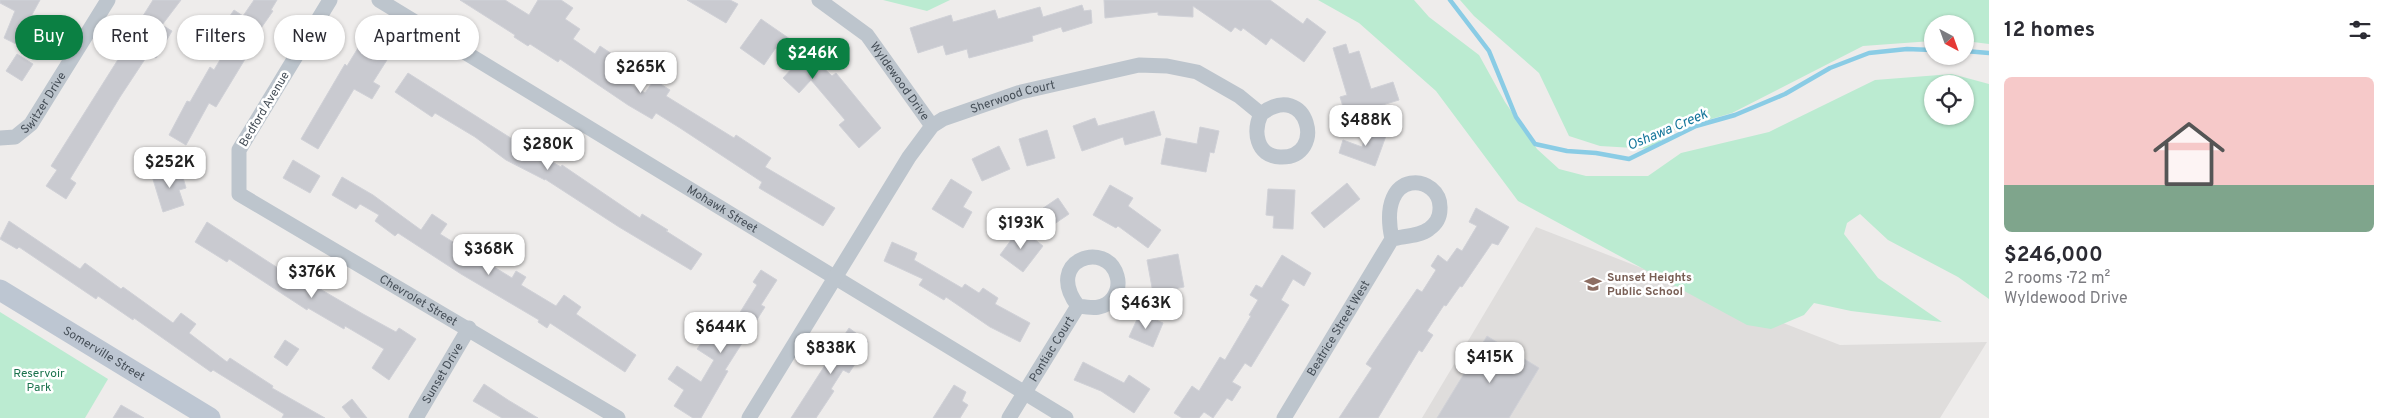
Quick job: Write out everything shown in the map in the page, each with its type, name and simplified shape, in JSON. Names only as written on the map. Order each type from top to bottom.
[{"type":"street","name":"Switzer Drive","points":[[0,138],[15,138],[32,124],[108,0]]},
{"type":"street","name":"Bedford Avenue","points":[[239,170],[239,150],[330,0]]},
{"type":"street","name":"Mohawk Street","points":[[379,0],[1066,418]]},
{"type":"street","name":"Wyldewood Drive","points":[[819,0],[867,35],[932,126]]},
{"type":"street","name":"Sherwood Court","points":[[749,418],[909,157],[932,126],[956,113],[1013,95],[1139,65],[1166,66],[1197,72],[1239,96],[1261,114]]},
{"type":"street","name":"Chevrolet Street","points":[[239,170],[239,194],[470,328],[618,418]]},
{"type":"street","name":"Beatrice Street West","points":[[1284,418],[1392,239]]},
{"type":"street","name":"Somerville Street","points":[[0,290],[196,415]]},
{"type":"street","name":"Pontiac Court","points":[[1009,418],[1078,306]]},
{"type":"street","name":"Sunset Drive","points":[[416,418],[470,328]]},
{"type":"shaded area","name":"Sunset Heights Public School","points":[[1536,227],[1840,345],[1987,342],[1940,418],[1422,418]]},
{"type":"green space","points":[[883,0],[950,0],[927,11]]},
{"type":"green space","points":[[1318,0],[1414,0],[1429,17],[1479,55],[1505,102],[1537,149],[1559,169],[1586,176],[1648,176],[1681,153],[1769,132],[1875,80],[1924,76],[1924,125],[1974,125],[1974,80],[1989,84],[1989,299],[1958,277],[1888,240],[1860,214],[1847,223],[1844,234],[1878,278],[1942,322],[1851,311],[1814,303],[1804,315],[1771,329],[1747,325],[1518,201],[1436,91],[1359,23]]},
{"type":"green space","points":[[1460,0],[1989,0],[1989,44],[1974,42],[1974,15],[1924,15],[1924,42],[1863,46],[1732,113],[1674,130],[1651,149],[1600,146],[1569,136],[1539,73],[1474,16]]},
{"type":"green space","name":"Reservoir Park","points":[[0,312],[108,379],[85,418],[0,418]]},
{"type":"building","points":[[0,0],[40,0],[32,15],[15,15],[15,44],[4,38],[15,11],[0,3]]},
{"type":"building","points":[[153,0],[181,0],[167,18],[167,15],[144,15]]},
{"type":"building","points":[[254,0],[277,0],[271,10],[273,11],[264,24],[264,15],[244,15]]},
{"type":"building","points":[[460,0],[505,0],[529,15],[538,0],[561,0],[573,8],[565,19],[580,29],[573,39],[595,54],[600,46],[615,56],[611,62],[627,72],[623,79],[645,93],[654,80],[670,90],[666,96],[734,138],[736,135],[771,158],[765,167],[835,208],[823,226],[759,188],[762,182],[656,113],[652,119],[560,59],[558,62],[530,44],[528,46],[514,37],[515,35]]},
{"type":"building","points":[[687,0],[730,0],[738,4],[726,23]]},
{"type":"building","points":[[1104,0],[1270,0],[1303,24],[1307,18],[1326,32],[1304,62],[1271,38],[1266,45],[1243,28],[1241,31],[1235,27],[1231,32],[1193,6],[1193,17],[1158,15],[1158,12],[1105,18]]},
{"type":"building","points":[[1082,5],[1084,11],[1091,10],[1092,23],[1063,32],[1061,27],[1032,36],[1033,41],[969,58],[967,49],[946,55],[943,45],[918,53],[910,28],[951,15],[953,22],[995,10],[998,19],[1040,7],[1043,17]]},
{"type":"building","points":[[234,10],[242,15],[231,15]]},
{"type":"building","points":[[761,19],[800,46],[832,76],[836,73],[881,128],[859,148],[839,125],[845,120],[811,80],[799,93],[783,78],[796,64],[777,46],[764,65],[740,48]]},
{"type":"building","points":[[167,28],[172,31],[167,39]]},
{"type":"building","points":[[1346,44],[1349,54],[1359,51],[1371,89],[1393,82],[1399,100],[1346,116],[1340,97],[1347,95],[1333,48]]},
{"type":"building","points":[[355,53],[355,60],[387,60],[373,82],[380,86],[372,99],[354,89],[318,149],[301,139],[345,64],[347,66]]},
{"type":"building","points":[[15,57],[15,60],[27,60],[33,64],[22,81],[6,71]]},
{"type":"building","points":[[118,60],[144,60],[70,179],[76,183],[66,199],[46,186],[57,170],[51,166]]},
{"type":"building","points":[[220,60],[245,60],[216,107],[209,103],[186,145],[169,135],[187,101],[190,102],[210,67],[214,70]]},
{"type":"building","points":[[408,73],[517,142],[561,167],[562,165],[640,218],[642,214],[668,230],[666,231],[702,254],[691,270],[619,227],[545,179],[506,160],[475,137],[435,113],[432,117],[395,92]]},
{"type":"building","points":[[1154,111],[1161,135],[1125,145],[1123,137],[1082,151],[1073,126],[1095,118],[1098,126]]},
{"type":"building","points":[[1369,126],[1387,133],[1375,166],[1339,153],[1343,140],[1362,147]]},
{"type":"building","points":[[1200,127],[1219,131],[1214,153],[1210,152],[1206,172],[1161,164],[1166,138],[1197,144]]},
{"type":"building","points":[[1047,130],[1055,158],[1027,166],[1019,139]]},
{"type":"building","points":[[999,146],[1010,169],[982,181],[972,159]]},
{"type":"building","points":[[293,160],[320,176],[310,193],[283,178]]},
{"type":"building","points":[[180,167],[186,188],[179,190],[184,205],[163,212],[152,176]]},
{"type":"building","points":[[342,177],[373,195],[421,230],[432,214],[447,224],[440,234],[512,278],[516,271],[526,277],[521,285],[556,306],[564,295],[581,307],[576,314],[636,355],[625,372],[550,323],[547,328],[538,322],[539,320],[461,274],[398,233],[395,236],[375,221],[379,215],[360,204],[356,209],[332,195]]},
{"type":"building","points":[[951,179],[972,192],[963,207],[972,212],[963,228],[932,209]]},
{"type":"building","points":[[1347,183],[1360,199],[1324,228],[1311,213]]},
{"type":"building","points":[[1110,185],[1133,198],[1128,206],[1161,230],[1148,248],[1118,226],[1116,228],[1093,215]]},
{"type":"building","points":[[1268,189],[1295,190],[1293,229],[1273,228],[1274,216],[1266,215]]},
{"type":"building","points":[[1058,198],[1069,214],[1047,229],[1036,213]]},
{"type":"building","points":[[1476,208],[1509,227],[1498,245],[1492,243],[1462,287],[1460,286],[1446,306],[1444,305],[1427,331],[1433,335],[1422,352],[1419,350],[1378,418],[1339,418],[1372,368],[1366,364],[1417,289],[1422,292],[1436,270],[1431,266],[1438,255],[1447,262],[1457,248],[1462,251],[1477,226],[1469,222]]},
{"type":"building","points":[[9,221],[80,269],[85,263],[121,289],[123,287],[173,323],[181,313],[196,324],[189,333],[227,362],[230,358],[273,386],[272,388],[325,418],[282,418],[284,414],[213,370],[211,372],[134,318],[133,320],[98,296],[96,299],[19,247],[17,249],[0,239]]},
{"type":"building","points":[[207,222],[281,270],[285,265],[320,289],[363,314],[396,332],[399,328],[416,339],[389,380],[372,368],[384,349],[345,326],[344,329],[308,308],[307,310],[229,259],[227,262],[195,242]]},
{"type":"building","points":[[1020,228],[1043,246],[1023,272],[1000,255]]},
{"type":"building","points":[[892,242],[917,253],[914,260],[962,288],[965,284],[979,293],[983,288],[998,298],[995,304],[1030,323],[1020,342],[990,327],[946,297],[944,300],[919,285],[923,279],[884,261]]},
{"type":"building","points":[[1178,254],[1184,287],[1153,293],[1147,260]]},
{"type":"building","points":[[1282,255],[1311,273],[1304,286],[1293,279],[1281,300],[1289,305],[1251,367],[1245,363],[1232,382],[1241,387],[1232,401],[1227,398],[1213,418],[1204,412],[1199,418],[1182,418],[1174,413],[1192,386],[1199,391],[1220,357],[1225,360],[1251,316],[1249,315],[1258,300],[1250,295],[1256,285],[1262,288]]},
{"type":"building","points":[[761,270],[777,280],[761,305],[765,307],[725,370],[728,371],[701,418],[693,418],[674,406],[684,390],[668,379],[677,366],[701,382],[714,360],[697,349],[705,338],[718,348],[757,285],[753,282]]},
{"type":"building","points":[[1140,313],[1163,323],[1153,347],[1129,337]]},
{"type":"building","points":[[849,328],[868,342],[855,360],[857,361],[849,373],[843,370],[831,389],[834,391],[816,418],[791,418]]},
{"type":"building","points":[[1487,336],[1539,368],[1509,418],[1437,418]]},
{"type":"building","points":[[285,340],[299,349],[287,366],[274,357]]},
{"type":"building","points":[[1083,362],[1124,383],[1129,375],[1150,389],[1134,413],[1101,391],[1074,380]]},
{"type":"building","points":[[484,384],[538,418],[502,418],[473,401]]},
{"type":"building","points":[[954,385],[966,392],[962,401],[968,405],[960,418],[933,418]]},
{"type":"building","points":[[352,399],[367,418],[351,418],[342,407]]},
{"type":"building","points":[[121,405],[144,418],[113,418]]},
{"type":"waterway","name":"Oshawa Creek","points":[[1450,0],[1489,51],[1516,117],[1535,144],[1567,151],[1596,153],[1629,159],[1696,126],[1735,115],[1785,94],[1830,68],[1869,53],[1907,49],[1924,50]]},
{"type":"waterway","name":"Oshawa Creek","points":[[1974,52],[1989,53]]},
{"type":"place","name":"Sunset Heights Public School","points":[[1593,284]]}]
